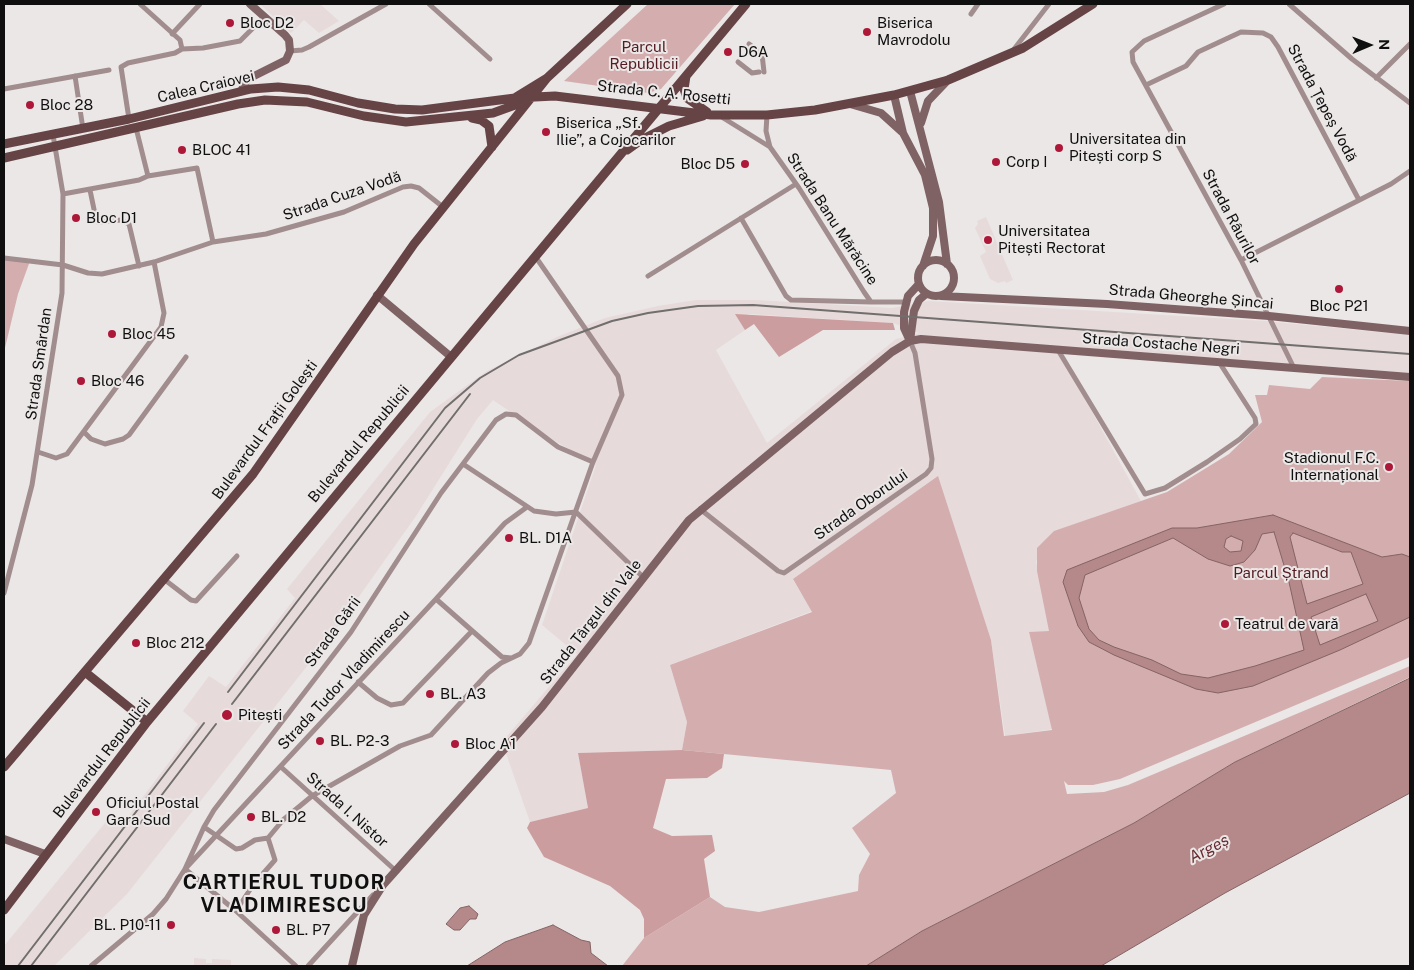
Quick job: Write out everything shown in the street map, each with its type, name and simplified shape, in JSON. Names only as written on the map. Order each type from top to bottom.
[{"type":"main road","points":[[241,91],[248,79],[286,60],[290,51],[289,40],[250,4]]},
{"type":"main road","points":[[515,98],[547,78],[626,4]]},
{"type":"main road","name":"Bulevardul Republicii","points":[[4,910],[147,722],[450,356],[746,4]]},
{"type":"main road","name":"Strada C. A. Rosetti","points":[[534,97],[576,97],[714,115],[767,115],[850,104],[910,92],[948,80],[1010,55],[1093,4]]},
{"type":"main road","points":[[686,74],[684,89],[687,98],[714,115]]},
{"type":"main road","name":"Bulevardul Frații Golești","points":[[4,767],[165,580],[252,474],[377,295],[444,207],[534,97],[547,78]]},
{"type":"main road","points":[[920,125],[928,101],[948,80]]},
{"type":"main road","name":"Calea Craiovei","points":[[4,144],[128,120],[241,91],[264,87],[291,87],[379,107],[409,110],[534,97]]},
{"type":"main road","points":[[910,92],[939,202],[947,264],[953,273],[951,289],[942,296],[926,294],[919,300],[914,311],[910,342]]},
{"type":"main road","points":[[894,95],[903,133],[925,175],[933,208],[933,236],[919,274],[919,284],[926,294]]},
{"type":"main road","points":[[4,158],[238,104],[265,100],[307,102],[394,122],[464,117],[509,109],[534,97]]},
{"type":"main road","points":[[850,104],[881,113],[903,133]]},
{"type":"main road","points":[[615,159],[656,132],[684,120],[714,115]]},
{"type":"main road","points":[[464,117],[476,118],[486,122],[492,132],[492,147]]},
{"type":"main road","points":[[923,266],[932,261],[947,264]]},
{"type":"main road","points":[[910,342],[905,334],[903,323],[906,302],[919,284]]},
{"type":"main road","points":[[953,284],[969,298]]},
{"type":"main road","points":[[377,295],[450,356]]},
{"type":"main road","name":"Strada Gheorghe Șincai","points":[[942,296],[1097,303],[1269,316],[1410,331]]},
{"type":"main road","name":"Strada Costache Negri","points":[[910,342],[921,340],[1410,378]]},
{"type":"main road","name":"Strada Târgul din Vale","points":[[352,966],[364,915],[384,885],[542,707],[643,577],[700,508],[892,352],[910,342]]},
{"type":"main road","points":[[85,672],[147,722]]},
{"type":"main road","points":[[4,838],[45,854]]},
{"type":"street","points":[[140,4],[182,44],[182,49]]},
{"type":"street","points":[[172,34],[200,4]]},
{"type":"street","points":[[290,51],[309,47],[386,4]]},
{"type":"street","points":[[429,4],[490,59]]},
{"type":"street","points":[[972,14],[978,4]]},
{"type":"street","points":[[1010,55],[1049,4]]},
{"type":"street","name":"Strada Râurilor","points":[[1224,4],[1144,41],[1132,52],[1133,62],[1241,260],[1294,368]]},
{"type":"street","points":[[1290,4],[1376,78],[1410,103]]},
{"type":"street","points":[[128,120],[121,67],[128,63],[175,53],[182,49],[203,48],[240,41],[264,16]]},
{"type":"street","name":"Strada Țepeș Vodă","points":[[1146,86],[1186,66],[1198,52],[1241,32],[1263,33],[1271,37],[1359,200]]},
{"type":"street","points":[[738,62],[752,73],[762,72],[762,54],[749,44]]},
{"type":"street","points":[[1376,78],[1410,44]]},
{"type":"street","points":[[4,90],[109,70]]},
{"type":"street","points":[[75,76],[83,129]]},
{"type":"street","name":"Strada Banu Mărăcine","points":[[714,115],[770,147]]},
{"type":"street","name":"Strada Banu Mărăcine","points":[[767,115],[766,130],[770,147],[796,184],[871,302],[906,302]]},
{"type":"street","points":[[136,128],[148,176]]},
{"type":"street","name":"Strada Smârdan","points":[[4,593],[38,452],[60,312],[63,265],[63,194],[53,135]]},
{"type":"street","points":[[4,258],[63,265],[95,274],[154,262],[213,242],[197,168],[63,194]]},
{"type":"street","points":[[1241,260],[1391,184],[1410,172]]},
{"type":"street","points":[[648,276],[796,184]]},
{"type":"street","name":"Strada Cuza Vodă","points":[[213,242],[266,234],[344,212],[411,186],[419,188],[444,207]]},
{"type":"street","points":[[90,190],[98,222],[121,220],[129,224],[139,266]]},
{"type":"street","points":[[741,218],[786,296],[791,300],[871,302]]},
{"type":"street","points":[[204,826],[232,848],[239,849],[255,840],[268,838],[284,820],[312,796],[400,746],[431,735],[488,673],[520,654],[529,643],[593,462],[622,395],[620,381],[534,256]]},
{"type":"street","points":[[38,452],[56,458],[63,457],[84,432],[130,366],[161,327],[164,313],[154,262]]},
{"type":"street","name":"Strada Oborului","points":[[700,508],[778,571],[784,573],[926,474],[931,468],[932,459],[915,353],[910,342]]},
{"type":"street","points":[[1058,350],[1145,494],[1165,488],[1240,439],[1256,424],[1255,418],[1219,362]]},
{"type":"street","points":[[84,432],[91,439],[105,444],[123,440],[186,357]]},
{"type":"street","name":"Strada Gării","points":[[185,869],[204,826],[242,771],[351,632],[441,493],[496,420],[506,414],[516,415],[558,447],[593,462]]},
{"type":"street","points":[[463,464],[527,507],[545,513],[576,512],[643,577]]},
{"type":"street","name":"Strada Tudor Vladimirescu","points":[[91,966],[153,914],[166,899],[185,869],[282,767],[505,523],[527,507]]},
{"type":"street","points":[[165,580],[196,602],[237,556]]},
{"type":"street","points":[[436,599],[502,657],[511,658]]},
{"type":"street","points":[[358,682],[377,698],[391,705],[403,703],[472,631]]},
{"type":"street","name":"Strada I. Nistor","points":[[282,767],[396,870]]},
{"type":"street","points":[[236,911],[275,860],[268,838]]},
{"type":"street","points":[[185,869],[236,911],[296,966]]},
{"type":"street","points":[[308,966],[384,885]]},
{"type":"shaded area","points":[[260,4],[320,4],[339,21],[319,33],[304,20],[291,33]]},
{"type":"shaded area","name":"Universitatea Pitești Rectorat","points":[[986,217],[1013,280],[1006,283],[1005,281],[998,283],[990,279],[980,256],[986,252],[975,228],[978,224],[977,221]]},
{"type":"shaded area","points":[[696,300],[756,300],[892,308],[929,301],[1265,321],[1410,335],[1410,373],[1056,346],[1141,501],[1094,517],[1036,561],[1050,631],[1029,633],[1053,729],[1005,736],[991,640],[793,580],[812,611],[670,665],[687,722],[682,750],[578,753],[588,808],[530,822],[502,742],[577,654],[542,625],[596,465],[543,434],[493,400],[477,419],[416,516],[334,632],[127,894],[54,966],[4,966],[4,946],[109,818],[127,818],[198,724],[183,711],[209,676],[226,687],[295,598],[287,589],[430,412],[487,371],[557,337],[605,318]],"holes":[[[748,314],[893,323],[919,333],[896,339],[767,443],[716,350],[745,330]]]},
{"type":"shaded area","points":[[735,314],[893,323],[895,330],[823,330],[779,357],[754,324],[745,330]]},
{"type":"shaded area","points":[[682,750],[724,754],[722,768],[707,778],[666,779],[653,828],[672,836],[712,835],[715,851],[704,859],[710,897],[644,938],[644,919],[640,910],[610,886],[544,857],[527,828],[530,822],[588,808],[578,753]]},
{"type":"shaded area","points":[[194,958],[206,959],[206,963],[212,963],[212,959],[231,960],[231,966],[194,966]]},
{"type":"green space","name":"Parcul Republicii","points":[[648,4],[735,4],[661,89],[648,93],[564,81]]},
{"type":"green space","points":[[4,258],[30,261],[18,294],[4,352]]},
{"type":"green space","name":"Parcul Ștrand","points":[[1322,377],[1410,381],[1410,657],[1120,779],[1093,785],[1068,785],[1064,781],[1067,794],[1104,792],[1128,785],[1410,666],[1410,677],[1235,762],[1134,823],[922,931],[866,966],[622,966],[644,938],[710,897],[725,907],[759,912],[858,891],[859,875],[870,854],[852,828],[896,793],[891,770],[682,750],[687,722],[670,665],[812,612],[793,579],[938,476],[991,640],[1004,736],[1052,730],[1029,632],[1049,631],[1037,571],[1037,548],[1054,531],[1167,492],[1229,454],[1262,422],[1255,395],[1267,395],[1269,385],[1310,389]]},
{"type":"water","points":[[1273,515],[1382,557],[1402,554],[1410,557],[1410,617],[1340,650],[1253,686],[1218,693],[1196,689],[1114,655],[1089,642],[1078,626],[1063,582],[1067,570],[1172,528],[1197,528]],"holes":[[[1274,532],[1289,582],[1304,650],[1255,666],[1208,678],[1181,674],[1152,660],[1114,647],[1099,640],[1089,629],[1079,598],[1085,575],[1173,538],[1208,559],[1230,566],[1244,562],[1255,550],[1262,534]],[[1293,533],[1342,552],[1351,552],[1363,584],[1307,604],[1290,537]],[[1231,536],[1243,541],[1241,551],[1230,552],[1224,547],[1226,539]],[[1366,594],[1378,621],[1320,645],[1311,617]]]},
{"type":"water","name":"Argeș","points":[[1410,678],[1410,793],[1225,893],[1101,966],[866,966],[922,931],[1134,823],[1235,762]]},
{"type":"water","points":[[469,906],[478,914],[476,919],[470,919],[460,930],[454,930],[446,924],[460,908]]},
{"type":"water","points":[[553,925],[581,940],[590,942],[591,953],[608,966],[467,966],[505,942]]},
{"type":"railway","points":[[228,692],[445,408],[480,378],[519,355],[612,321],[648,313],[698,306],[753,305],[1410,354]]},
{"type":"railway","points":[[232,704],[470,394]]},
{"type":"railway","points":[[18,966],[204,723]]},
{"type":"railway","points":[[31,966],[216,724]]},
{"type":"place","name":"Bloc D2","points":[[230,23]]},
{"type":"place","name":"Biserica Mavrodolu","points":[[867,32]]},
{"type":"place","name":"D6A","points":[[728,52]]},
{"type":"place","name":"Bloc 28","points":[[30,105]]},
{"type":"place","name":"Biserica „Sf. Ilie”, a Cojocarilor","points":[[546,132]]},
{"type":"place","name":"Universitatea din Pitești corp S","points":[[1059,148]]},
{"type":"place","name":"BLOC 41","points":[[182,150]]},
{"type":"place","name":"Corp I","points":[[996,162]]},
{"type":"place","name":"Bloc D5","points":[[745,164]]},
{"type":"place","name":"Bloc D1","points":[[76,218]]},
{"type":"place","name":"Universitatea Pitești Rectorat","points":[[988,240]]},
{"type":"place","name":"Bloc P21","points":[[1339,289]]},
{"type":"place","name":"Bloc 45","points":[[112,334]]},
{"type":"place","name":"Bloc 46","points":[[81,381]]},
{"type":"place","name":"Stadionul F.C. Internațional","points":[[1389,467]]},
{"type":"place","name":"BL. D1A","points":[[509,538]]},
{"type":"place","name":"Teatrul de vară","points":[[1225,624]]},
{"type":"place","name":"Bloc 212","points":[[136,643]]},
{"type":"place","name":"BL. A3","points":[[430,694]]},
{"type":"place","name":"Pitești","points":[[227,715]]},
{"type":"place","name":"BL. P2-3","points":[[320,741]]},
{"type":"place","name":"Bloc A1","points":[[455,744]]},
{"type":"place","name":"Oficiul Postal Gara Sud","points":[[96,812]]},
{"type":"place","name":"BL. D2","points":[[251,817]]},
{"type":"place","name":"BL. P10-11","points":[[171,925]]},
{"type":"place","name":"BL. P7","points":[[276,930]]},
{"type":"district","name":"CARTIERUL TUDOR VLADIMIRESCU","points":[[284,894]]}]
